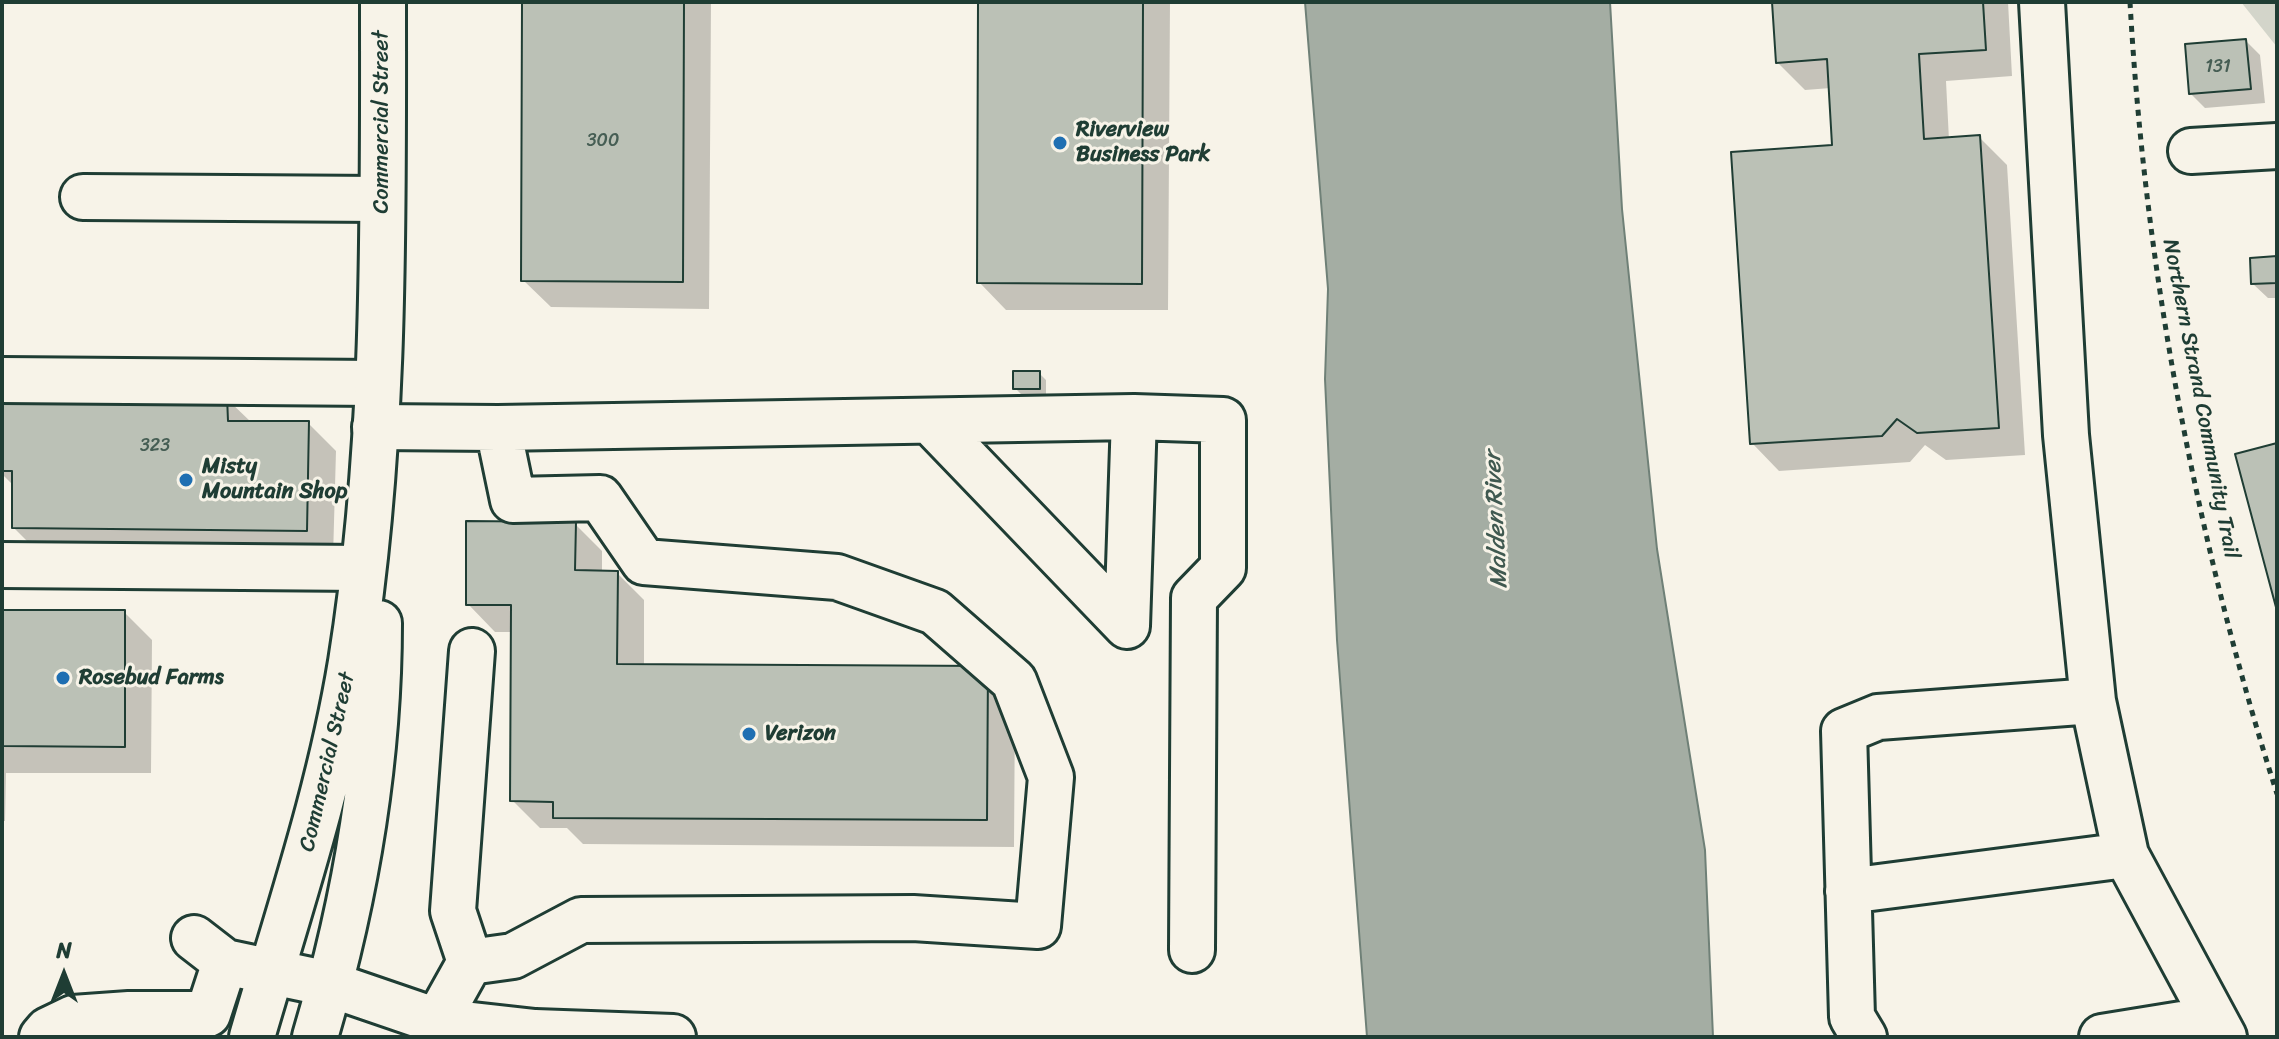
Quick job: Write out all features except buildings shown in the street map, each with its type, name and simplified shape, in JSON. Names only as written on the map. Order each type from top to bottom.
[{"type":"main road","name":"Commercial Street","points":[[315,1037],[349,900],[370,793],[377,720],[379,553],[374,481],[381,311],[383,2]]},
{"type":"main road","points":[[2042,2],[2066,435],[2093,701],[2126,855],[2219,1028],[2102,1037]]},
{"type":"main road","points":[[2191,151],[2277,146]]},
{"type":"main road","points":[[83,197],[382,199]]},
{"type":"main road","points":[[2,380],[377,383]]},
{"type":"main road","points":[[375,427],[498,428],[1134,417],[1223,420],[1223,568],[1194,598],[1192,950]]},
{"type":"main road","points":[[1127,626],[1134,417]]},
{"type":"main road","points":[[930,421],[1127,626],[1194,627]]},
{"type":"main road","points":[[470,962],[513,956],[581,920],[913,918],[1038,926],[1051,777],[1014,681],[935,612],[837,577],[644,562],[600,498],[513,500],[498,428]]},
{"type":"main road","name":"Commercial Street","points":[[252,1037],[322,800],[338,731],[351,661],[374,481]]},
{"type":"main road","points":[[2,565],[363,568]]},
{"type":"main road","points":[[437,1021],[470,962],[453,911],[472,651]]},
{"type":"main road","points":[[1864,1037],[1852,1017],[1844,731],[1878,717],[2093,701]]},
{"type":"main road","points":[[1848,891],[2126,855]]},
{"type":"main road","points":[[42,1037],[48,1030],[73,1018],[208,1014],[209,950],[271,973],[329,984],[437,1021],[487,1032],[673,1037]]},
{"type":"path","name":"Northern Strand Community Trail","points":[[2130,2],[2148,207],[2184,424],[2237,660],[2277,794]]},
{"type":"shaded area","points":[[2241,2],[2277,2],[2277,47]]},
{"type":"water","name":"Malden River","points":[[1305,2],[1610,2],[1622,209],[1657,549],[1705,850],[1713,1037],[1367,1037],[1337,640],[1325,379],[1328,289]]},
{"type":"place","name":"Riverview Business Park","points":[[1060,143]]},
{"type":"place","name":"Misty Mountain Shop","points":[[186,480]]},
{"type":"place","name":"Rosebud Farms","points":[[63,678]]},
{"type":"place","name":"Verizon","points":[[749,734]]}]
